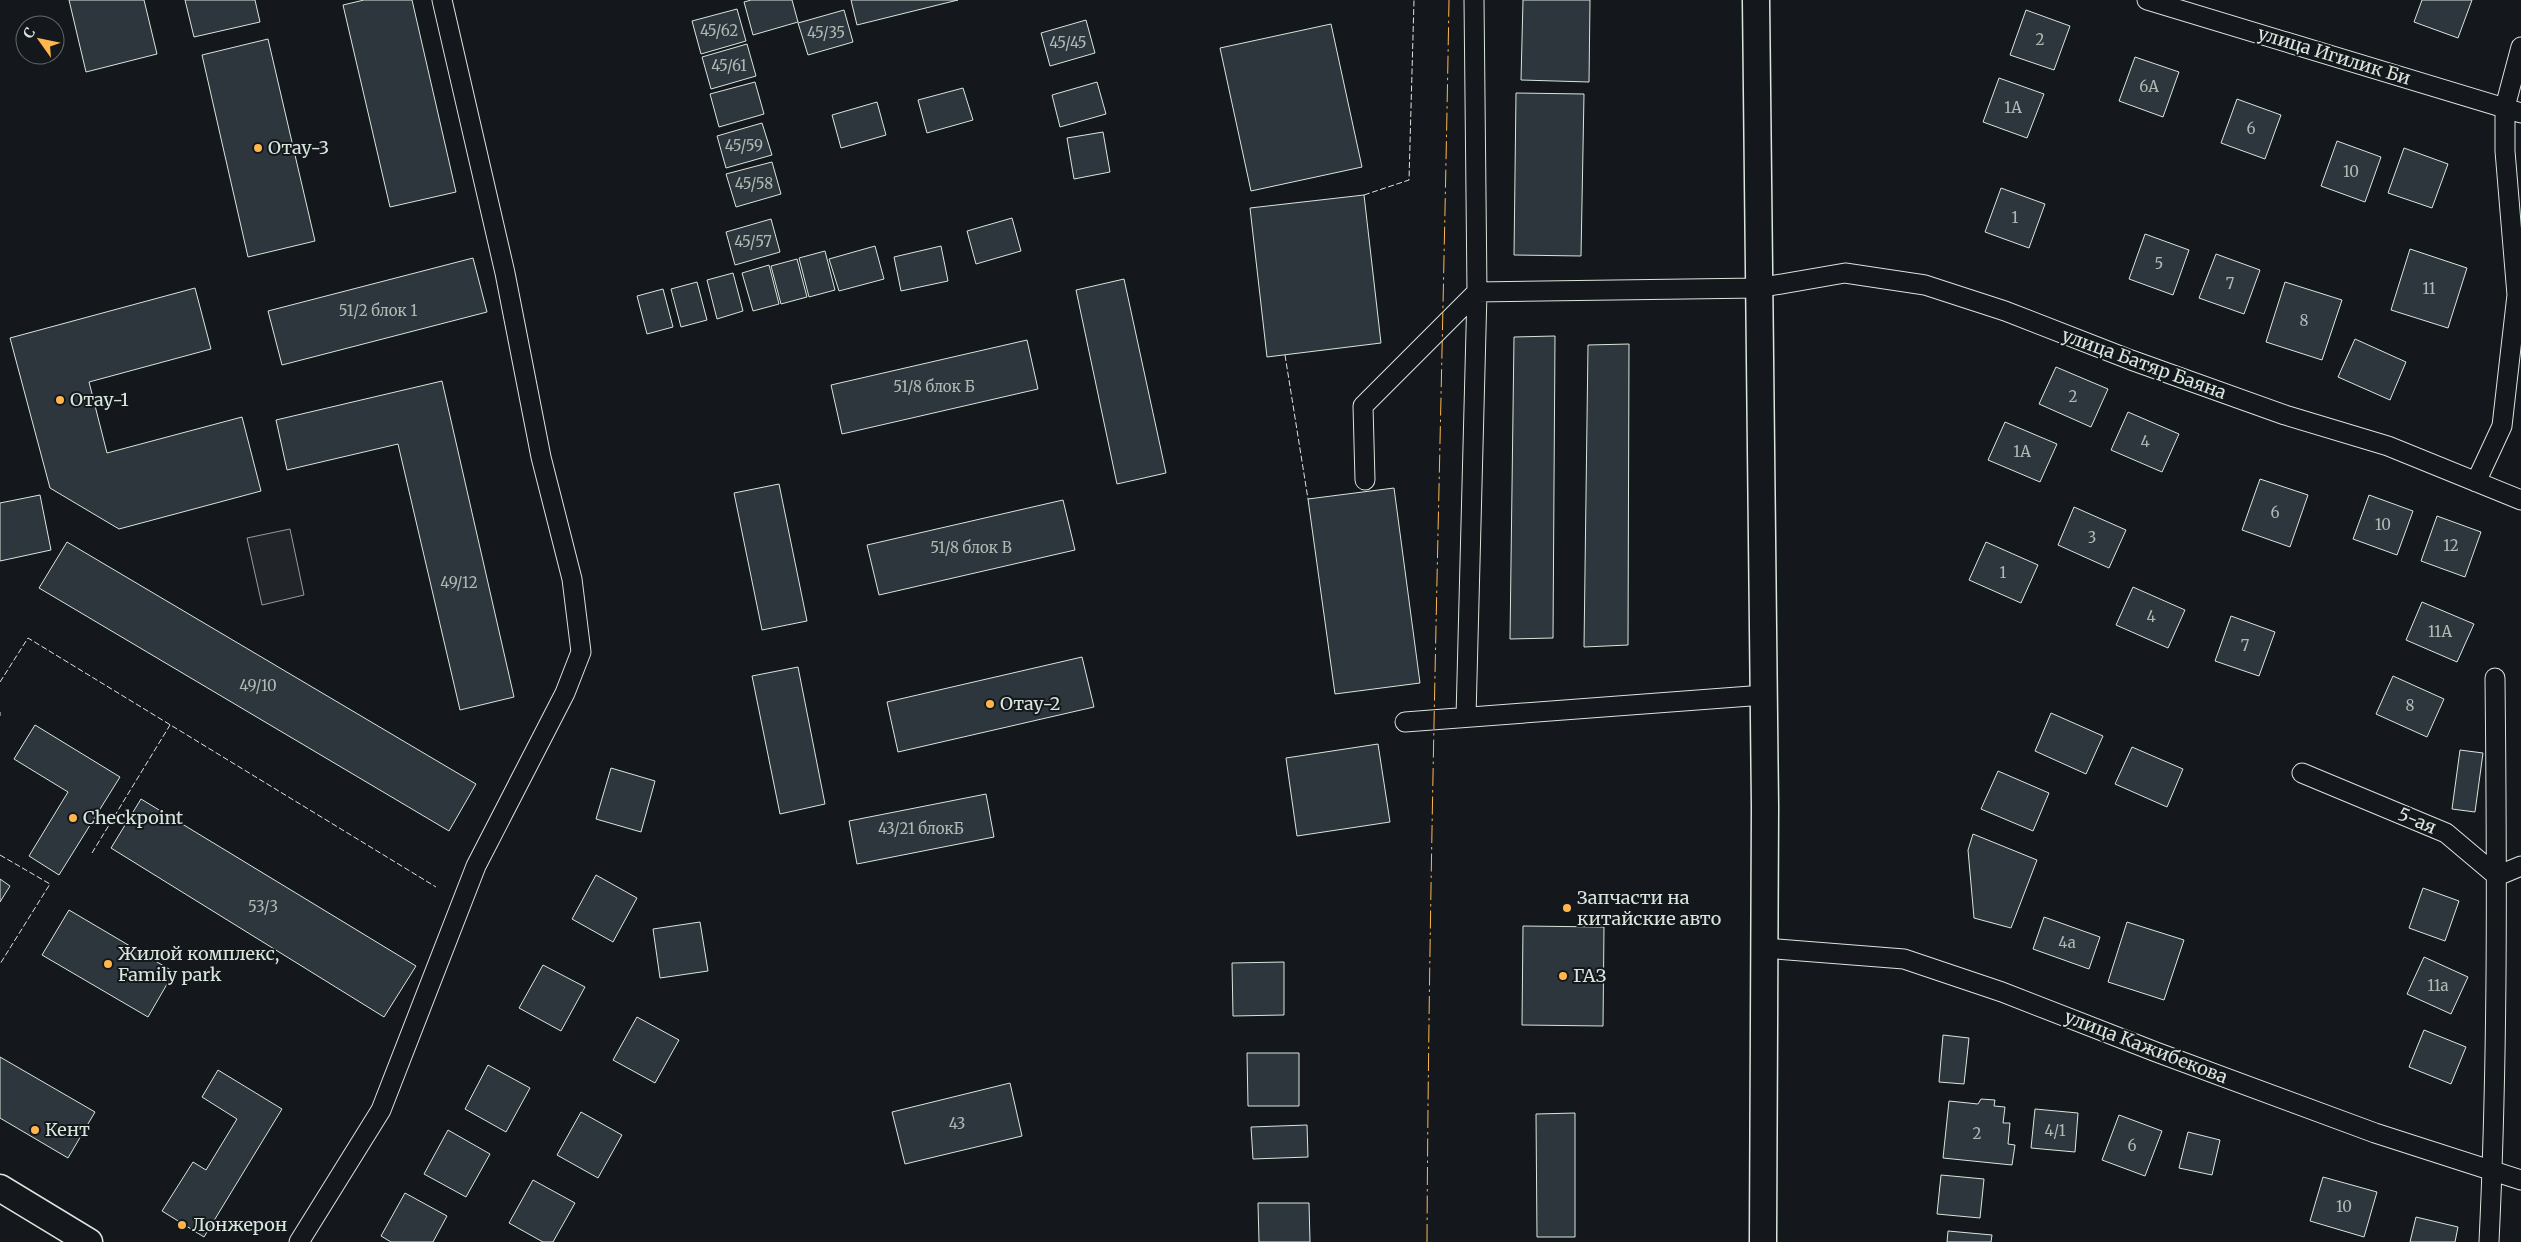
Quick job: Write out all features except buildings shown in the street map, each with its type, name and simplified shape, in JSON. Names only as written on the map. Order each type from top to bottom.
[{"type":"main road","points":[[1756,0],[1764,695],[1763,1242]]},
{"type":"main road","points":[[0,1188],[90,1242]]},
{"type":"street","points":[[299,1242],[381,1110],[476,866],[565,694],[581,652],[572,579],[541,456],[505,273],[442,0]]},
{"type":"street","points":[[1466,718],[1477,292],[1474,0]]},
{"type":"street","name":"улица Игилик Би","points":[[2147,0],[2513,110]]},
{"type":"street","points":[[2476,482],[2502,426],[2517,295],[2505,152],[2513,110],[2521,47]]},
{"type":"street","name":"улица Батяр Баяна","points":[[1477,292],[1758,288],[1845,273],[1925,285],[2004,311],[2131,360],[2285,415],[2388,446],[2521,500]]},
{"type":"street","points":[[1365,480],[1363,406],[1477,292]]},
{"type":"street","points":[[2488,1242],[2492,1171],[2497,876],[2495,678]]},
{"type":"street","points":[[1404,722],[1764,695]]},
{"type":"street","name":"5-ая","points":[[2302,773],[2446,833],[2497,876]]},
{"type":"street","points":[[2497,876],[2521,866]]},
{"type":"street","name":"улица Кажибекова","points":[[1764,948],[1904,958],[2002,992],[2156,1052],[2375,1133],[2521,1180]]},
{"type":"shaded area","points":[[290,529],[304,595],[262,605],[247,538]]},
{"type":"fence","points":[[1364,195],[1409,180],[1414,0]]},
{"type":"fence","points":[[1285,355],[1308,499]]},
{"type":"fence","points":[[0,682],[28,638],[436,887]]},
{"type":"fence","points":[[92,853],[170,725]]},
{"type":"fence","points":[[0,855],[50,884],[0,964]]},
{"type":"power","points":[[1427,1242],[1433,776],[1449,0]]},
{"type":"place","name":"Отау-3","points":[[258,148]]},
{"type":"place","name":"Отау-1","points":[[60,400]]},
{"type":"place","name":"Отау-2","points":[[990,704]]},
{"type":"place","name":"Checkpoint","points":[[73,818]]},
{"type":"place","name":"Запчасти на китайские авто","points":[[1567,908]]},
{"type":"place","name":"Жилой комплекс, Family park","points":[[108,964]]},
{"type":"place","name":"ГАЗ","points":[[1563,976]]},
{"type":"place","name":"Кент","points":[[35,1130]]},
{"type":"place","name":"Лонжерон","points":[[182,1225]]}]
